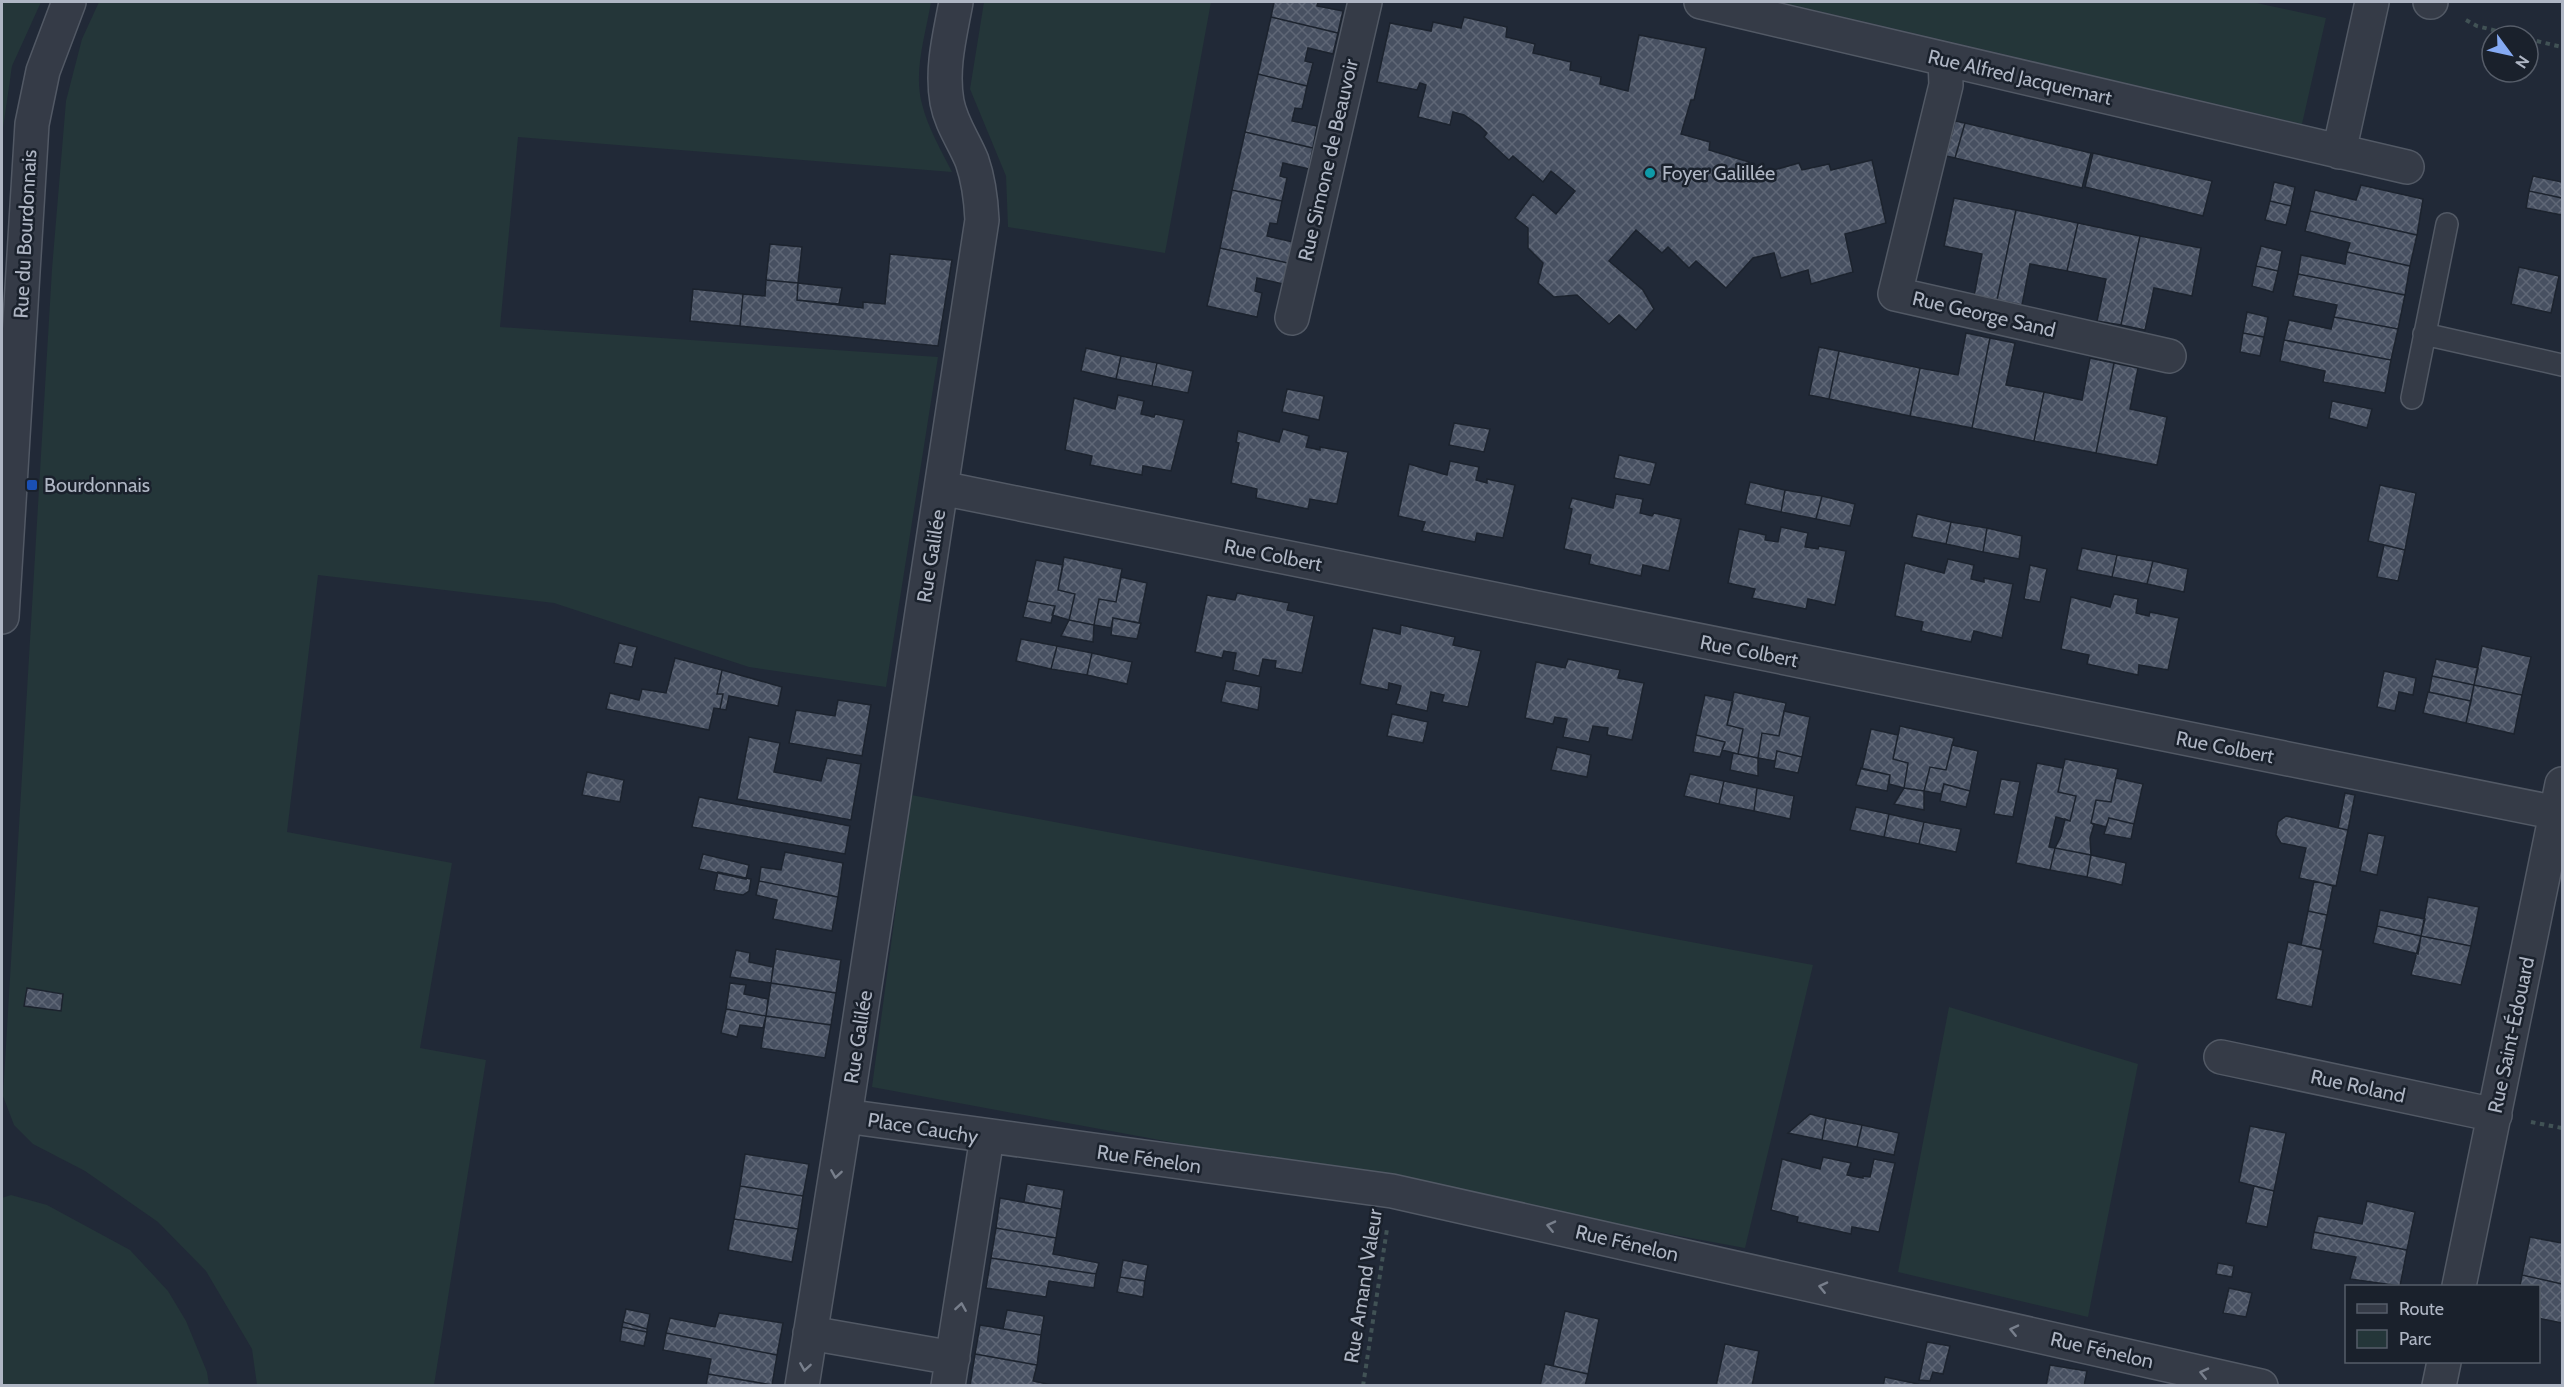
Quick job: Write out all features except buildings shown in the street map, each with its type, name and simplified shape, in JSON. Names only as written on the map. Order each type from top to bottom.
[{"type":"street","name":"Rue du Bourdonnais","points":[[2,617],[32,124],[43,71],[69,2]]},
{"type":"street","name":"Rue Galilée","points":[[845,1116],[982,220],[980,185],[971,158],[956,133],[948,104],[944,72],[956,2]]},
{"type":"street","name":"Rue Simone de Beauvoir","points":[[1292,318],[1365,2]]},
{"type":"street","name":"Rue Alfred Jacquemart","points":[[1701,2],[2407,167]]},
{"type":"street","points":[[2339,152],[2372,2]]},
{"type":"street","name":"Rue George Sand","points":[[1945,59],[1946,86],[1895,294],[2169,356]]},
{"type":"street","name":"Rue Colbert","points":[[941,489],[2560,799]]},
{"type":"street","name":"Rue Saint-Édouard","points":[[2459,1285],[2560,799]]},
{"type":"street","name":"Rue Roland","points":[[2221,1057],[2495,1115]]},
{"type":"street","name":"Place Cauchy","points":[[802,1386],[845,1116],[987,1137],[951,1372]]},
{"type":"street","name":"Rue Fénelon","points":[[987,1137],[1392,1191],[2261,1386]]},
{"type":"street","points":[[810,1333],[951,1372]]},
{"type":"street","points":[[2439,1386],[2444,1363]]},
{"type":"lane","points":[[2412,398],[2447,224]]},
{"type":"lane","points":[[2424,334],[2562,365]]},
{"type":"path","points":[[2430,2],[2480,27]]},
{"type":"path","points":[[2540,42],[2562,47]]},
{"type":"path","name":"Rue Amand Valeur","points":[[1363,1386],[1392,1191]]},
{"type":"green space","points":[[2,2],[41,2],[12,66],[2,135]]},
{"type":"green space","points":[[99,2],[931,2],[921,53],[920,92],[928,122],[952,172],[518,137],[500,327],[938,357],[886,687],[749,667],[554,603],[318,575],[287,832],[452,863],[420,1048],[486,1060],[434,1385],[257,1385],[252,1349],[206,1271],[158,1222],[85,1171],[33,1144],[14,1125],[3,1096],[52,269],[66,101],[82,39]]},
{"type":"green space","points":[[984,2],[1211,2],[1165,253],[1008,227],[1006,176],[970,89]]},
{"type":"green space","points":[[1780,2],[2252,2],[2326,18],[2302,124]]},
{"type":"green space","points":[[911,795],[1813,965],[1745,1248],[872,1087]]},
{"type":"green space","points":[[1949,1007],[2138,1064],[2088,1317],[1898,1272]]},
{"type":"green space","points":[[11,1195],[47,1205],[130,1250],[168,1291],[186,1321],[207,1372],[209,1385],[2,1385],[2,1198]]},
{"type":"place","name":"Foyer Galillée","points":[[1650,173]]},
{"type":"place","name":"Bourdonnais","points":[[32,485]]}]
